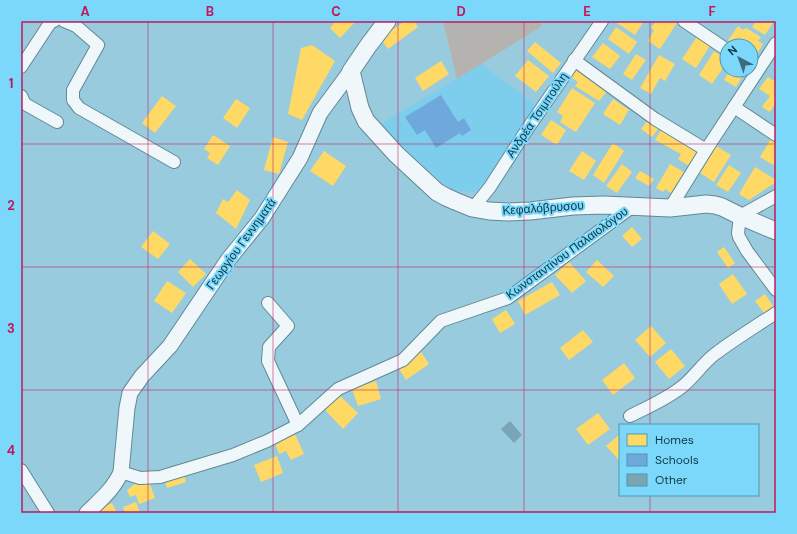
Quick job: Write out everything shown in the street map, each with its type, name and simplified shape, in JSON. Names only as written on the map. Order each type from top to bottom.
[{"type":"main road","name":"Γεωργίου Γεννηματά","points":[[352,72],[368,46],[387,21]]},
{"type":"main road","name":"Κεφαλόβρυσου","points":[[352,72],[360,108],[366,121],[376,133],[437,192],[472,208],[508,212],[573,206],[604,205],[670,208],[706,204],[722,207],[776,231]]},
{"type":"street","points":[[21,67],[50,23],[54,21]]},
{"type":"street","points":[[64,21],[79,24],[98,45],[73,90],[73,100],[79,108],[174,162]]},
{"type":"street","name":"Ανδρέα Τσιμπούλη","points":[[472,208],[490,187],[526,131],[602,21]]},
{"type":"street","points":[[684,21],[719,45]]},
{"type":"street","points":[[759,62],[776,43]]},
{"type":"street","points":[[574,60],[655,119],[706,150]]},
{"type":"street","name":"Γεωργίου Γεννηματά","points":[[121,472],[127,408],[130,393],[142,376],[170,346],[228,260],[262,218],[300,158],[320,113],[352,72]]},
{"type":"street","points":[[670,208],[734,107],[749,78]]},
{"type":"street","points":[[21,96],[25,104],[57,122]]},
{"type":"street","points":[[734,107],[776,135]]},
{"type":"street","points":[[776,196],[740,216],[738,233],[747,251],[776,290]]},
{"type":"street","name":"Κωνσταντίνου Παλαιολόγου","points":[[121,472],[140,478],[160,477],[233,455],[267,441],[298,425],[338,389],[403,360],[441,321],[508,298],[632,207]]},
{"type":"street","points":[[268,303],[288,326],[269,347],[268,361],[298,425]]},
{"type":"street","points":[[630,416],[673,392],[688,381],[715,353],[776,313]]},
{"type":"street","points":[[21,470],[48,513]]},
{"type":"street","points":[[87,513],[117,482],[121,472]]},
{"type":"shaded area","points":[[443,21],[540,21],[542,26],[457,79]]},
{"type":"shaded area","points":[[481,64],[537,106],[486,182],[474,192],[457,191],[444,184],[409,153],[381,124]]},
{"type":"building: Homes","points":[[336,21],[356,21],[340,38],[330,28]]},
{"type":"building: Homes","points":[[405,21],[414,21],[418,27],[388,49],[380,38]]},
{"type":"building: Homes","points":[[618,21],[644,21],[635,35],[617,23]]},
{"type":"building: Homes","points":[[656,21],[678,21],[660,49],[648,41],[654,30],[651,28]]},
{"type":"building: Homes","points":[[751,21],[774,21],[765,35],[752,27],[755,23]]},
{"type":"building: Homes","points":[[738,26],[743,30],[746,28],[761,37],[759,40],[759,38],[729,38]]},
{"type":"building: Homes","points":[[616,27],[637,42],[629,54],[608,39]]},
{"type":"building: Homes","points":[[698,35],[711,44],[696,68],[682,59]]},
{"type":"building: Homes","points":[[535,42],[561,63],[553,73],[527,51]]},
{"type":"building: Homes","points":[[759,42],[763,44],[759,51]]},
{"type":"building: Homes","points":[[603,43],[620,56],[610,69],[592,57]]},
{"type":"building: Homes","points":[[312,45],[335,61],[302,120],[288,114],[301,48]]},
{"type":"building: Homes","points":[[714,51],[719,54],[719,74],[712,84],[699,75]]},
{"type":"building: Homes","points":[[636,54],[646,60],[632,80],[623,74]]},
{"type":"building: Homes","points":[[659,55],[675,64],[665,81],[660,78],[651,94],[640,88]]},
{"type":"building: Homes","points":[[528,60],[549,76],[536,92],[515,76]]},
{"type":"building: Homes","points":[[441,61],[449,74],[423,91],[415,78]]},
{"type":"building: Homes","points":[[579,67],[608,90],[599,101],[575,86],[578,82],[571,77]]},
{"type":"building: Homes","points":[[768,77],[776,82],[776,103],[770,112],[762,107],[770,96],[759,89]]},
{"type":"building: Homes","points":[[725,78],[741,78],[736,87],[724,80]]},
{"type":"building: Homes","points":[[572,88],[595,103],[576,132],[560,122],[563,116],[557,112]]},
{"type":"building: Homes","points":[[162,96],[176,106],[155,133],[142,123]]},
{"type":"building: Homes","points":[[236,99],[250,108],[237,128],[223,118]]},
{"type":"building: Homes","points":[[613,99],[629,110],[620,125],[603,114]]},
{"type":"building: Homes","points":[[551,120],[566,130],[557,145],[541,135]]},
{"type":"building: Homes","points":[[648,120],[659,128],[652,137],[641,129]]},
{"type":"building: Homes","points":[[662,128],[698,150],[689,166],[678,159],[681,154],[655,140]]},
{"type":"building: Homes","points":[[213,135],[230,146],[218,165],[207,158],[210,153],[204,149]]},
{"type":"building: Homes","points":[[273,137],[288,142],[279,174],[264,170]]},
{"type":"building: Homes","points":[[772,137],[776,140],[776,161],[773,165],[760,157]]},
{"type":"building: Homes","points":[[613,143],[624,151],[604,183],[593,175]]},
{"type":"building: Homes","points":[[716,146],[731,155],[714,182],[700,173]]},
{"type":"building: Homes","points":[[324,151],[346,166],[333,186],[310,171]]},
{"type":"building: Homes","points":[[582,151],[596,161],[584,180],[569,171]]},
{"type":"building: Homes","points":[[622,164],[632,172],[617,193],[606,186]]},
{"type":"building: Homes","points":[[670,164],[684,172],[671,193],[665,189],[663,192],[656,188]]},
{"type":"building: Homes","points":[[729,165],[741,173],[728,192],[716,185]]},
{"type":"building: Homes","points":[[755,167],[776,180],[776,182],[749,200],[739,194]]},
{"type":"building: Homes","points":[[640,171],[654,179],[649,186],[635,178]]},
{"type":"building: Homes","points":[[237,190],[250,200],[236,229],[216,213],[223,199],[228,202]]},
{"type":"building: Homes","points":[[632,227],[642,239],[632,247],[622,236]]},
{"type":"building: Homes","points":[[153,231],[170,244],[158,259],[141,247]]},
{"type":"building: Homes","points":[[724,247],[735,263],[728,268],[717,252]]},
{"type":"building: Homes","points":[[190,259],[206,274],[193,287],[178,272]]},
{"type":"building: Homes","points":[[597,260],[614,276],[603,287],[586,272]]},
{"type":"building: Homes","points":[[569,262],[586,281],[572,293],[555,275]]},
{"type":"building: Homes","points":[[733,274],[747,294],[732,304],[719,284]]},
{"type":"building: Homes","points":[[167,281],[186,293],[172,313],[154,301]]},
{"type":"building: Homes","points":[[552,282],[560,295],[525,315],[518,301]]},
{"type":"building: Homes","points":[[765,294],[773,306],[764,313],[755,301]]},
{"type":"building: Homes","points":[[506,310],[515,324],[500,333],[492,319]]},
{"type":"building: Homes","points":[[651,326],[666,343],[650,357],[635,340]]},
{"type":"building: Homes","points":[[583,330],[593,342],[569,360],[560,348]]},
{"type":"building: Homes","points":[[671,349],[685,366],[669,379],[655,362]]},
{"type":"building: Homes","points":[[421,352],[429,364],[406,380],[398,367]]},
{"type":"building: Homes","points":[[624,363],[635,378],[613,395],[602,380]]},
{"type":"building: Homes","points":[[376,381],[381,399],[358,406],[352,389]]},
{"type":"building: Homes","points":[[339,395],[358,413],[343,429],[325,410]]},
{"type":"building: Homes","points":[[598,413],[610,429],[588,445],[576,429]]},
{"type":"building: Homes","points":[[295,434],[304,454],[291,460],[286,451],[279,454],[275,443]]},
{"type":"building: Homes","points":[[619,435],[619,460],[606,446]]},
{"type":"building: Homes","points":[[277,456],[283,473],[261,482],[254,465]]},
{"type":"building: Homes","points":[[183,472],[186,482],[167,488],[164,477]]},
{"type":"building: Homes","points":[[133,478],[148,479],[155,498],[139,504],[136,495],[130,497],[127,490],[135,484]]},
{"type":"building: Homes","points":[[136,502],[140,513],[125,513],[123,507]]},
{"type":"building: Homes","points":[[112,503],[117,513],[98,513],[97,510]]},
{"type":"building: Schools","points":[[441,95],[458,122],[464,118],[471,130],[462,136],[460,133],[436,148],[425,130],[417,135],[405,117]]},
{"type":"building: Other","points":[[510,421],[522,435],[514,443],[501,429]]}]
